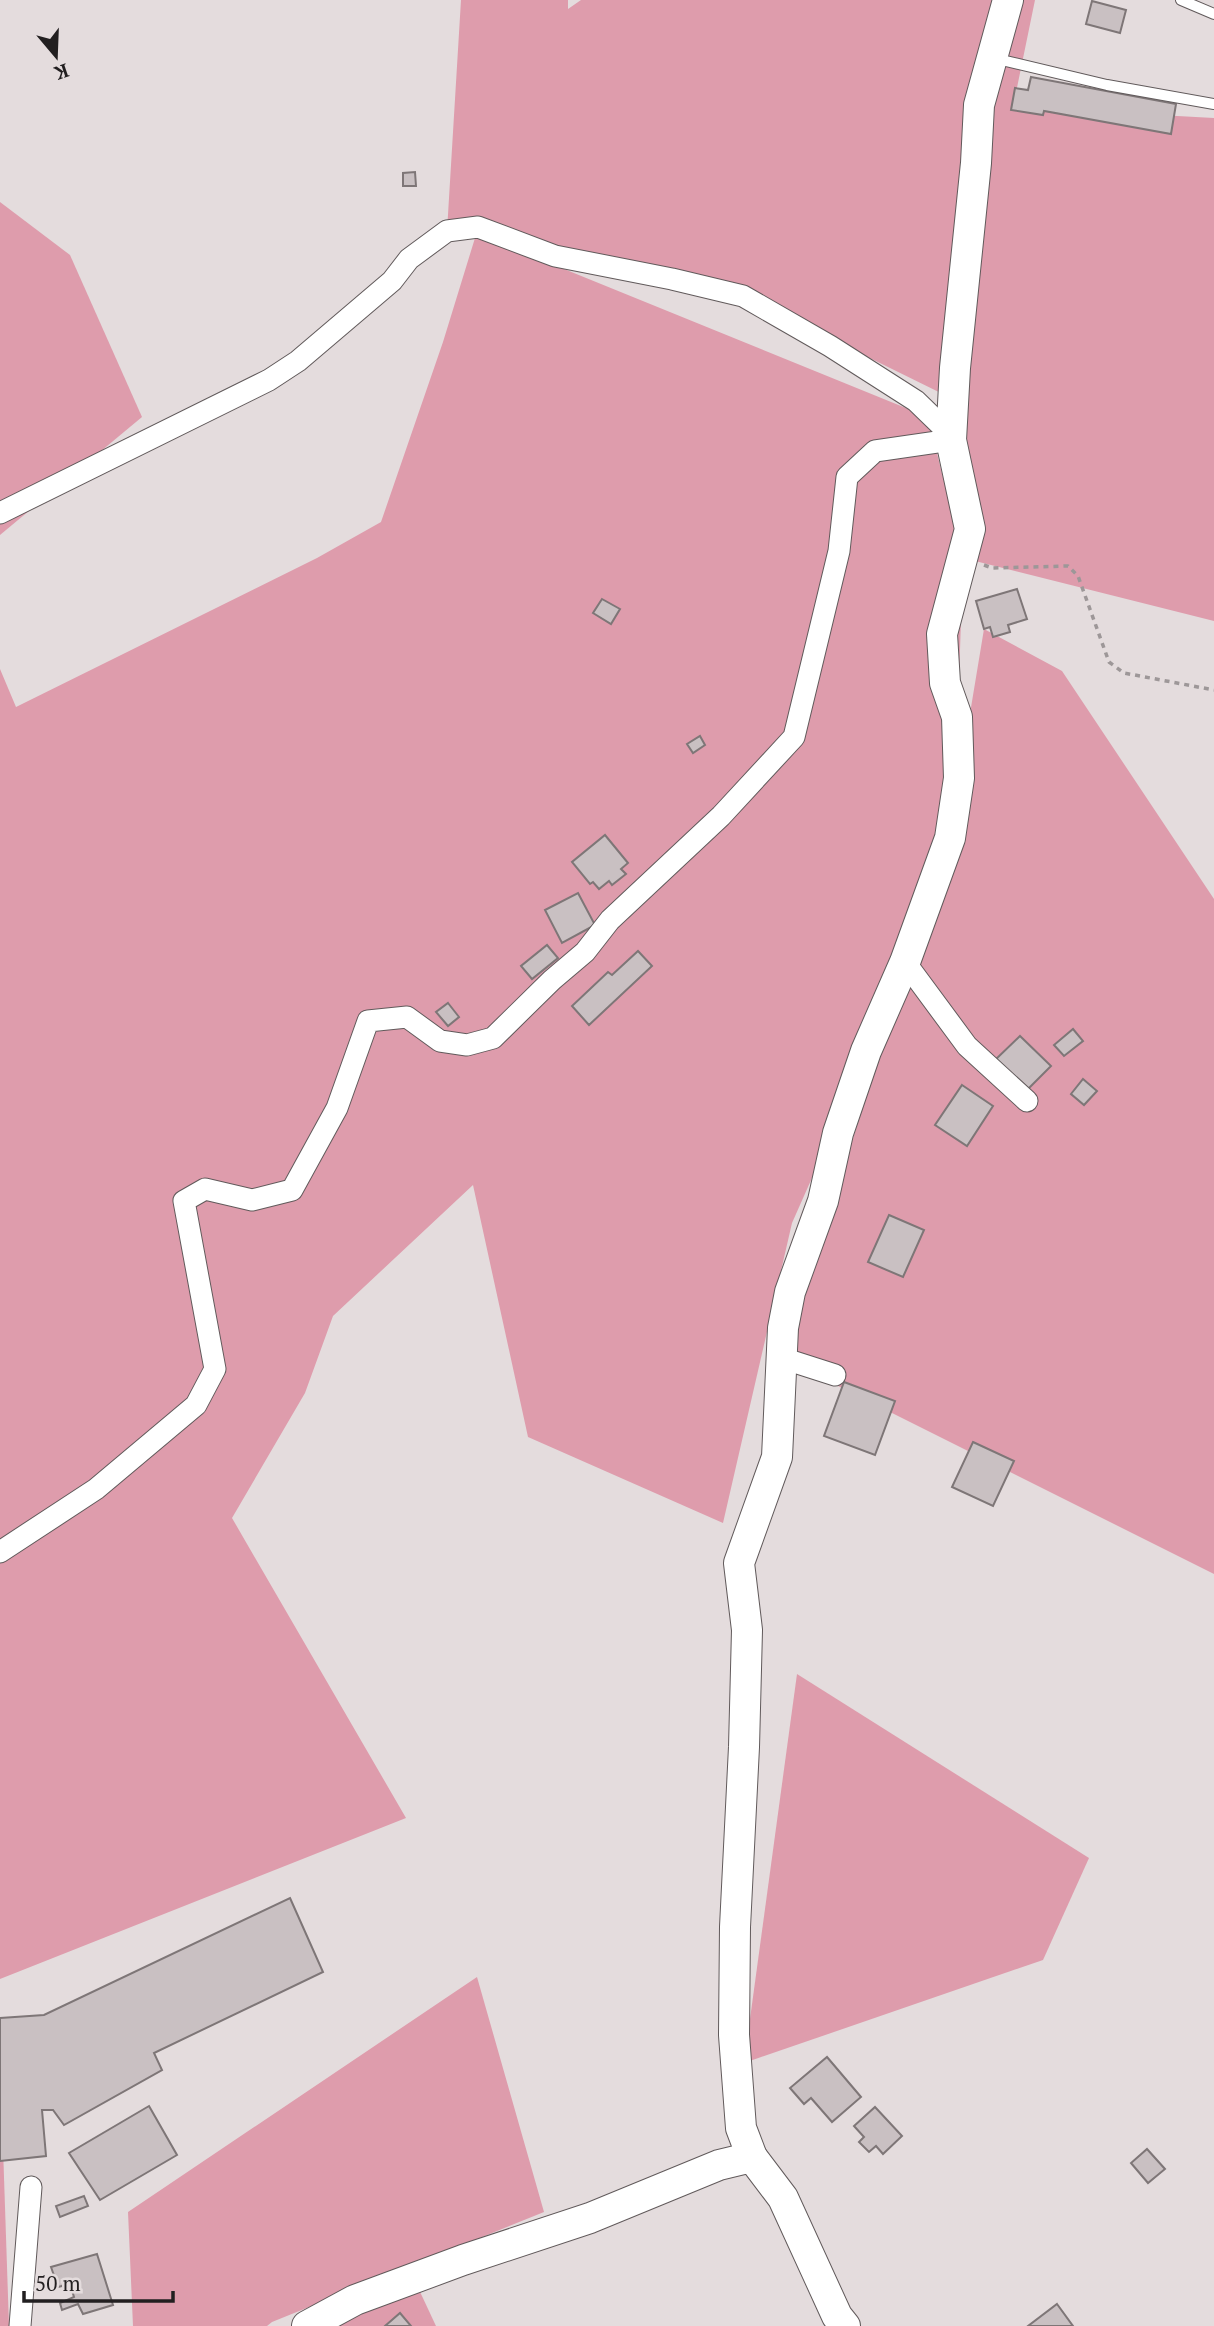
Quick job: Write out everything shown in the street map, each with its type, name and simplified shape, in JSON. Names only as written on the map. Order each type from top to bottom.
[{"type":"street","points":[[845,2326],[837,2316],[783,2198],[752,2157],[741,2128],[734,2035],[735,1927],[747,1630],[739,1563],[777,1457],[783,1328],[790,1292],[823,1201],[838,1133],[866,1051],[905,962],[950,838],[959,778],[957,717],[945,683],[942,635],[970,529],[951,437],[979,105],[1008,0]]},
{"type":"street","points":[[1,514],[269,380],[298,361],[392,281],[409,259],[447,230],[478,227],[555,256],[672,278],[743,296],[831,346],[916,401],[951,437]]},
{"type":"street","points":[[0,1552],[96,1489],[197,1405],[215,1368],[184,1201],[205,1189],[252,1200],[292,1190],[337,1108],[368,1021],[407,1017],[440,1041],[467,1045],[493,1038],[585,952],[610,920],[721,816],[794,737],[839,551],[847,477],[875,451],[951,437]]},
{"type":"street","points":[[905,962],[967,1046],[1027,1101]]},
{"type":"street","points":[[782,1358],[835,1375]]},
{"type":"street","points":[[307,2326],[355,2301],[463,2260],[590,2218],[719,2165],[752,2157]]},
{"type":"street","points":[[20,2326],[32,2187]]},
{"type":"lane","points":[[1181,0],[1214,13]]},
{"type":"lane","points":[[993,58],[1107,85],[1214,104]]},
{"type":"path","points":[[962,557],[992,568],[1068,566],[1078,576],[1110,662],[1124,673],[1214,690]]},
{"type":"shaded area","points":[[461,0],[568,0],[568,9],[581,0],[1035,0],[1013,107],[1214,118],[1214,621],[963,558],[955,804],[984,629],[1062,671],[1214,899],[1214,1574],[782,1358],[950,838],[874,1038],[792,1223],[723,1523],[528,1437],[473,1185],[333,1316],[305,1393],[232,1518],[406,1818],[0,1979],[0,669],[16,707],[317,558],[381,522],[443,342],[475,238],[447,231]],"holes":[[[505,245],[760,304],[953,399],[971,316],[962,554],[928,417]]]},
{"type":"shaded area","points":[[0,202],[70,255],[142,417],[0,535]]},
{"type":"shaded area","points":[[797,1674],[1089,1858],[1043,1960],[744,2063]]},
{"type":"shaded area","points":[[477,1977],[544,2212],[267,2326],[133,2326],[128,2212]]},
{"type":"shaded area","points":[[0,2058],[9,2326],[0,2326]]},
{"type":"shaded area","points":[[414,2279],[436,2326],[326,2326]]},
{"type":"building","points":[[1092,1],[1126,10],[1120,33],[1086,24]]},
{"type":"building","points":[[1031,77],[1176,104],[1171,134],[1044,111],[1043,115],[1011,110],[1015,88],[1028,90]]},
{"type":"building","points":[[415,172],[416,186],[403,186],[403,173]]},
{"type":"building","points":[[1017,589],[1027,619],[1008,625],[1010,632],[993,637],[990,627],[984,629],[976,601]]},
{"type":"building","points":[[602,599],[620,609],[611,624],[593,613]]},
{"type":"building","points":[[700,736],[705,745],[693,753],[687,744]]},
{"type":"building","points":[[605,835],[628,863],[621,869],[626,874],[612,885],[609,881],[599,889],[593,882],[590,884],[572,862]]},
{"type":"building","points":[[578,893],[595,925],[562,943],[545,910]]},
{"type":"building","points":[[547,945],[558,958],[532,979],[521,966]]},
{"type":"building","points":[[638,951],[652,966],[589,1025],[572,1006],[608,972],[612,975]]},
{"type":"building","points":[[448,1003],[459,1017],[448,1026],[436,1012]]},
{"type":"building","points":[[1073,1029],[1083,1041],[1064,1056],[1054,1045]]},
{"type":"building","points":[[1020,1036],[1051,1066],[1025,1092],[994,1061]]},
{"type":"building","points":[[1083,1079],[1097,1091],[1084,1105],[1071,1094]]},
{"type":"building","points":[[962,1085],[993,1106],[967,1146],[935,1125]]},
{"type":"building","points":[[889,1215],[924,1230],[903,1277],[868,1262]]},
{"type":"building","points":[[844,1382],[895,1401],[875,1455],[824,1436]]},
{"type":"building","points":[[973,1442],[1014,1461],[993,1506],[952,1487]]},
{"type":"building","points":[[290,1898],[323,1972],[154,2053],[162,2070],[64,2125],[53,2110],[42,2110],[46,2156],[0,2161],[0,2018],[44,2015]]},
{"type":"building","points":[[827,2057],[861,2097],[832,2122],[811,2098],[804,2104],[790,2088]]},
{"type":"building","points":[[149,2106],[177,2155],[100,2200],[69,2153]]},
{"type":"building","points":[[875,2107],[902,2136],[883,2154],[876,2146],[869,2152],[859,2142],[864,2137],[854,2126]]},
{"type":"building","points":[[1147,2149],[1165,2169],[1148,2183],[1131,2163]]},
{"type":"building","points":[[84,2196],[88,2206],[60,2217],[56,2206]]},
{"type":"building","points":[[97,2254],[113,2305],[83,2314],[78,2304],[62,2310],[60,2303],[74,2297],[70,2284],[58,2287],[51,2267]]},
{"type":"building","points":[[1057,2304],[1073,2326],[1028,2326]]},
{"type":"building","points":[[400,2313],[411,2326],[385,2326]]}]
